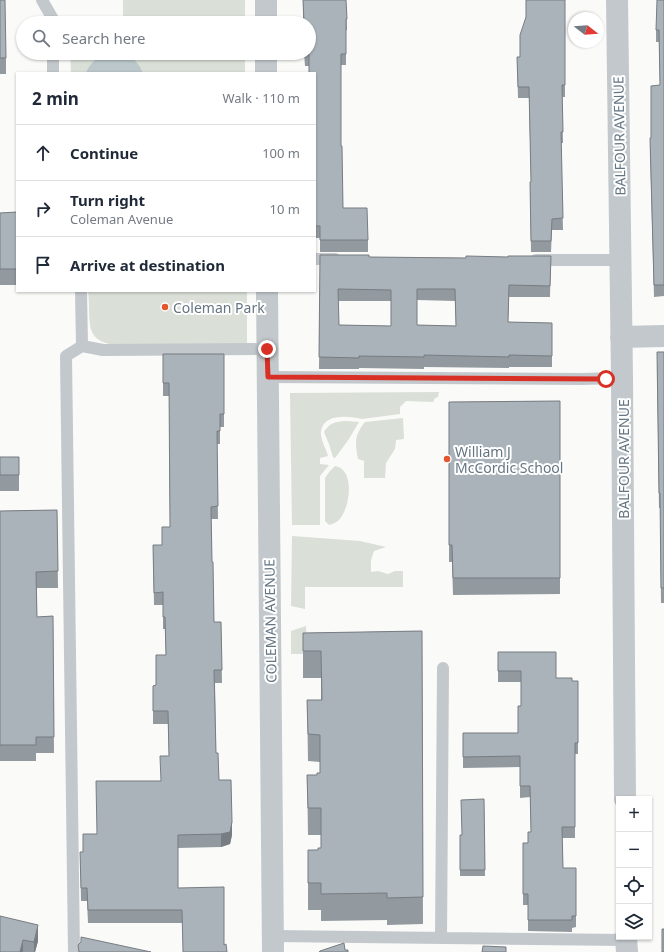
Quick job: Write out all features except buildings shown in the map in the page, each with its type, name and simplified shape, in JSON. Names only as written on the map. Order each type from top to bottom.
[{"type":"street","points":[[266,0],[266,16]]},
{"type":"street","name":"BALFOUR AVENUE","points":[[616,0],[622,378],[625,796]]},
{"type":"street","points":[[266,60],[266,72]]},
{"type":"street","name":"COLEMAN AVENUE","points":[[267,292],[273,944]]},
{"type":"street","points":[[621,337],[664,336]]},
{"type":"lane","points":[[42,0],[51,16]]},
{"type":"lane","points":[[53,60],[53,72]]},
{"type":"lane","points":[[316,259],[346,260]]},
{"type":"lane","points":[[526,260],[620,260]]},
{"type":"lane","points":[[81,292],[82,346]]},
{"type":"lane","points":[[74,952],[66,356],[82,346],[103,350],[267,349]]},
{"type":"lane","points":[[268,377],[622,378]]},
{"type":"lane","points":[[441,938],[443,668]]},
{"type":"lane","points":[[273,944],[441,938],[626,943]]},
{"type":"shaded area","points":[[123,0],[245,0],[245,16],[123,16]]},
{"type":"shaded area","points":[[70,60],[245,60],[245,72],[71,72]]},
{"type":"shaded area","points":[[95,60],[134,60],[142,72],[87,72]]},
{"type":"shaded area","name":"Coleman Park","points":[[88,292],[247,292],[247,344],[109,344],[98,339],[91,329],[89,319]]},
{"type":"shaded area","points":[[439,392],[438,397],[435,398],[433,402],[406,401],[400,407],[400,414],[362,419],[338,417],[327,421],[323,425],[321,431],[322,441],[328,456],[320,458],[320,464],[329,465],[320,476],[320,525],[292,525],[290,393]]},
{"type":"shaded area","points":[[403,418],[404,439],[396,440],[395,449],[386,463],[385,478],[364,478],[364,461],[358,459],[356,444],[357,435],[361,427],[365,422]]},
{"type":"shaded area","points":[[346,421],[359,422],[335,458],[333,457],[324,432],[333,423]]},
{"type":"shaded area","points":[[335,466],[342,469],[346,474],[349,490],[348,500],[342,516],[338,521],[329,525],[325,521],[325,478]]},
{"type":"shaded area","points":[[292,536],[360,541],[386,547],[374,551],[371,560],[371,572],[378,571],[388,574],[395,571],[403,571],[403,587],[305,587],[305,609],[291,606]]},
{"type":"shaded area","points":[[306,626],[307,654],[291,654],[291,631]]},
{"type":"place","name":"Coleman Park","points":[[165,307]]},
{"type":"place","name":"William J McCordic School","points":[[447,459]]},
{"type":"route","points":[[267,349],[268,377],[606,379]]}]
